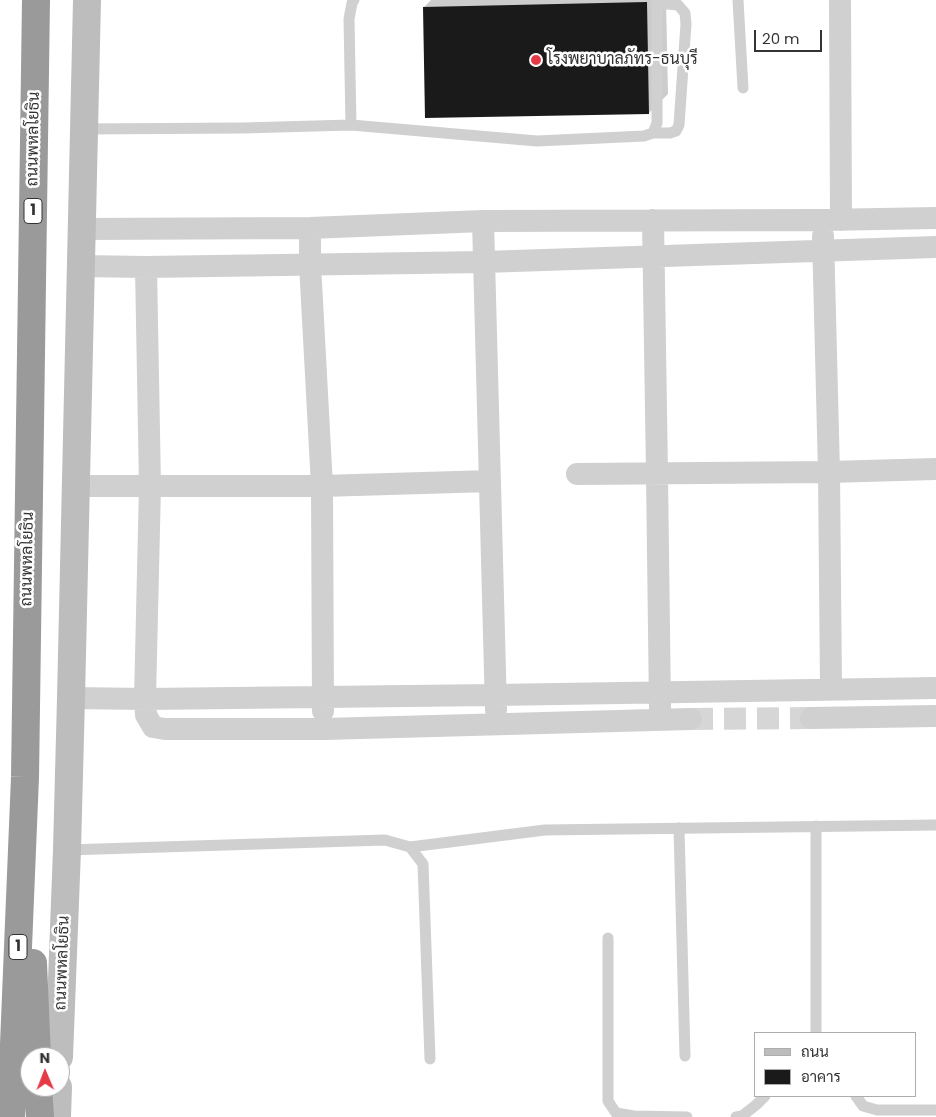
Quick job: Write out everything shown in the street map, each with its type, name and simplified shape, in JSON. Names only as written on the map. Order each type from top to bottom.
[{"type":"highway","name":"ถนนพหลโยธิน","points":[[10,1117],[25,777],[36,0]]},
{"type":"highway","points":[[25,777],[37,1047]]},
{"type":"highway","points":[[39,1097],[40,1117]]},
{"type":"main road","name":"ถนนพหลโยธิน","points":[[59,1047],[67,850],[82,266],[81,229],[86,0]]},
{"type":"main road","points":[[57,1117],[58,1097]]},
{"type":"street","points":[[831,689],[824,251],[832,220],[840,0]]},
{"type":"street","points":[[81,229],[310,228],[483,221],[936,218]]},
{"type":"street","points":[[653,220],[652,256],[658,474],[660,719]]},
{"type":"street","points":[[483,221],[497,725]]},
{"type":"street","points":[[310,228],[310,264],[322,486],[324,729]]},
{"type":"street","points":[[82,266],[146,267],[484,262],[936,247]]},
{"type":"street","points":[[146,267],[150,486],[144,699],[146,715],[153,726],[165,729],[324,729],[691,719]]},
{"type":"street","points":[[577,474],[829,472],[936,469]]},
{"type":"street","points":[[76,486],[322,486],[490,481]]},
{"type":"street","points":[[71,698],[144,699],[496,695],[936,688]]},
{"type":"street","points":[[810,718],[936,716]]},
{"type":"lane","points":[[351,124],[349,19],[354,0]]},
{"type":"lane","points":[[738,0],[743,88]]},
{"type":"lane","points":[[83,129],[243,128],[351,124],[537,141],[670,133],[676,131],[679,126],[686,24],[685,13],[678,5],[657,1],[657,123],[653,133]]},
{"type":"lane","points":[[67,850],[386,840],[410,847],[545,830],[936,824]]},
{"type":"lane","points":[[816,826],[816,1032]]},
{"type":"lane","points":[[679,828],[685,1056]]},
{"type":"lane","points":[[410,847],[423,864],[430,1058]]},
{"type":"lane","points":[[608,938],[608,1101],[616,1113],[634,1116],[687,1117]]},
{"type":"lane","points":[[736,1117],[742,1116],[764,1097]]},
{"type":"lane","points":[[857,1097],[863,1106],[877,1110],[936,1110]]},
{"type":"building","name":"โรงพยาบาลภัทร-ธนบุรี","points":[[647,2],[649,114],[425,118],[423,7]]},
{"type":"tunnel","points":[[691,719],[811,718]]},
{"type":"place","name":"โรงพยาบาลภัทร-ธนบุรี","points":[[536,60]]}]
